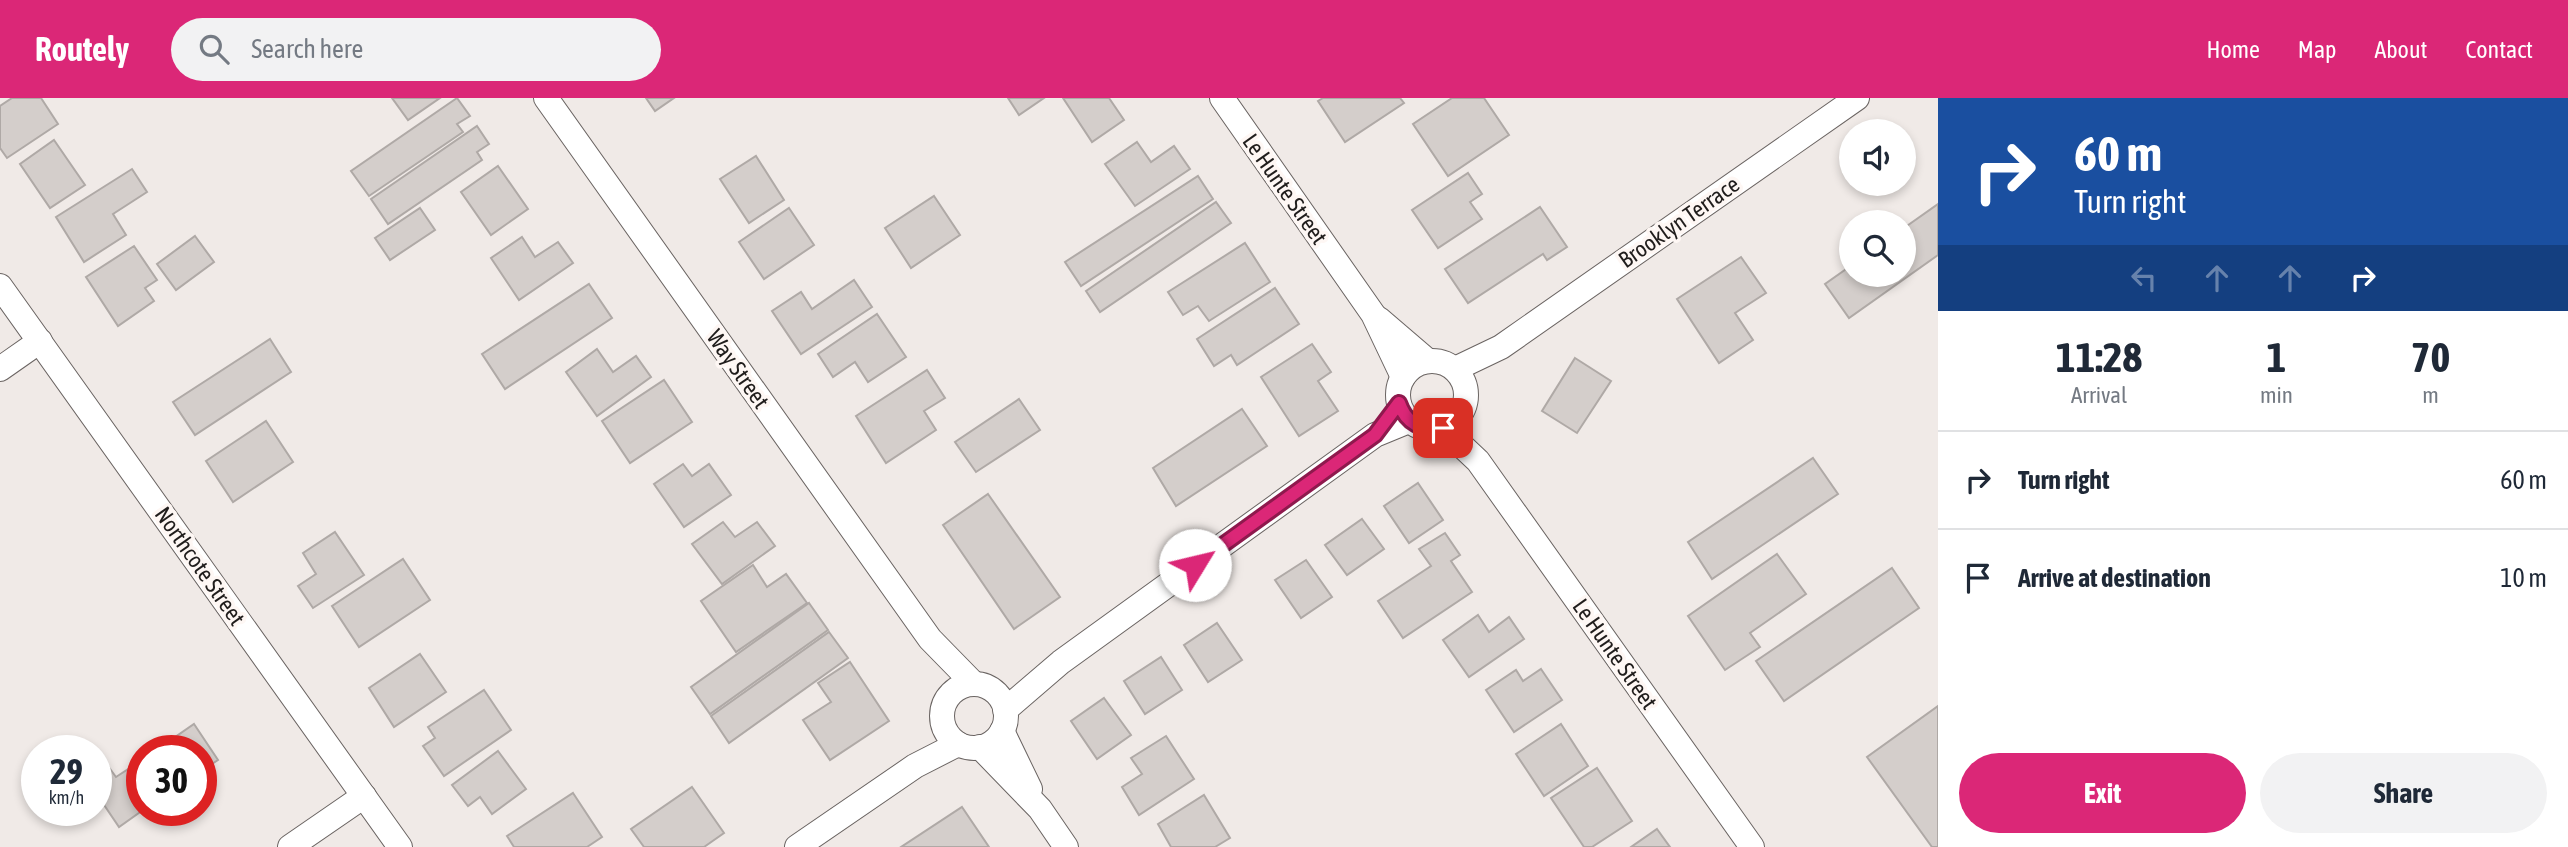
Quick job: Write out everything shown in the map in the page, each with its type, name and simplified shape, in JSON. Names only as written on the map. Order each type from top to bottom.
[{"type":"street","name":"Way Street","points":[[546,98],[930,639],[986,702],[1040,809],[1066,847]]},
{"type":"street","name":"Le Hunte Street","points":[[1222,98],[1373,314],[1403,377]]},
{"type":"street","name":"Brooklyn Terrace","points":[[1460,378],[1857,98]]},
{"type":"street","name":"Northcote Street","points":[[0,286],[400,847]]},
{"type":"street","name":"Le Hunte Street","points":[[1373,314],[1428,361]]},
{"type":"street","points":[[0,369],[40,341]]},
{"type":"street","points":[[1428,361],[1447,364],[1460,378],[1464,408],[1451,423],[1426,429],[1404,412],[1398,394],[1403,377],[1410,369],[1428,361]]},
{"type":"street","points":[[962,742],[943,723],[945,701],[986,702],[1061,662],[1404,412]]},
{"type":"street","name":"Le Hunte Street","points":[[1451,423],[1752,847]]},
{"type":"street","points":[[797,847],[915,766],[962,742],[995,740],[986,702]]},
{"type":"street","name":"Way Street","points":[[962,742],[1040,809]]},
{"type":"street","points":[[290,847],[364,796]]},
{"type":"building","points":[[12,98],[41,98],[58,124],[7,158],[0,148],[0,106]]},
{"type":"building","points":[[392,98],[440,98],[408,120]]},
{"type":"building","points":[[457,98],[470,116],[457,124],[463,132],[369,196],[351,171]]},
{"type":"building","points":[[646,98],[674,98],[655,111]]},
{"type":"building","points":[[1008,98],[1044,98],[1019,115]]},
{"type":"building","points":[[1063,98],[1109,98],[1124,120],[1092,142]]},
{"type":"building","points":[[1323,98],[1400,98],[1404,103],[1345,142],[1318,101]]},
{"type":"building","points":[[1452,98],[1484,98],[1509,135],[1448,176],[1413,124]]},
{"type":"building","points":[[477,126],[489,144],[477,152],[482,160],[388,224],[371,199]]},
{"type":"building","points":[[54,140],[85,185],[50,208],[20,164]]},
{"type":"building","points":[[1137,142],[1151,162],[1174,146],[1190,169],[1135,206],[1105,164]]},
{"type":"building","points":[[756,156],[784,200],[749,223],[720,179]]},
{"type":"building","points":[[498,166],[528,209],[491,235],[461,192]]},
{"type":"building","points":[[132,169],[147,192],[113,214],[126,235],[84,262],[56,217]]},
{"type":"building","points":[[1468,173],[1482,194],[1470,202],[1482,219],[1438,248],[1412,210]]},
{"type":"building","points":[[1198,176],[1213,199],[1081,286],[1065,262]]},
{"type":"building","points":[[934,196],[960,235],[911,268],[885,228]]},
{"type":"building","points":[[1216,202],[1231,223],[1100,312],[1086,291]]},
{"type":"building","points":[[1938,204],[1938,255],[1916,271],[1916,220]]},
{"type":"building","points":[[1540,207],[1567,247],[1547,260],[1543,254],[1468,303],[1445,269]]},
{"type":"building","points":[[420,208],[435,230],[390,260],[375,238]]},
{"type":"building","points":[[789,208],[814,245],[764,279],[739,242]]},
{"type":"building","points":[[195,236],[214,262],[176,290],[157,264]]},
{"type":"building","points":[[522,237],[535,257],[558,242],[573,263],[519,300],[491,258]]},
{"type":"building","points":[[1245,243],[1270,282],[1209,321],[1198,306],[1183,315],[1168,292]]},
{"type":"building","points":[[134,246],[157,280],[145,288],[154,301],[118,326],[86,277]]},
{"type":"building","points":[[1741,257],[1766,293],[1735,313],[1753,340],[1719,363],[1677,299]]},
{"type":"building","points":[[1839,274],[1839,287],[1893,287],[1849,318],[1825,284]]},
{"type":"building","points":[[854,280],[872,307],[801,354],[772,311],[801,292],[812,309]]},
{"type":"building","points":[[589,284],[612,318],[505,389],[482,354]]},
{"type":"building","points":[[1275,288],[1299,324],[1237,365],[1231,355],[1214,366],[1197,339]]},
{"type":"building","points":[[877,314],[906,357],[868,382],[855,362],[833,377],[818,354]]},
{"type":"building","points":[[270,339],[291,372],[195,435],[173,402]]},
{"type":"building","points":[[1312,344],[1331,372],[1318,381],[1338,411],[1299,436],[1261,377]]},
{"type":"building","points":[[597,349],[613,372],[636,356],[651,377],[597,416],[566,372]]},
{"type":"building","points":[[1575,358],[1611,381],[1577,433],[1542,411]]},
{"type":"building","points":[[927,370],[945,398],[924,411],[936,430],[886,463],[856,416]]},
{"type":"building","points":[[664,380],[692,422],[630,463],[602,421]]},
{"type":"building","points":[[1019,399],[1040,430],[976,472],[955,442]]},
{"type":"building","points":[[1242,409],[1267,446],[1176,506],[1153,468]]},
{"type":"building","points":[[266,421],[293,462],[233,502],[206,461]]},
{"type":"building","points":[[1813,458],[1838,494],[1712,579],[1688,542]]},
{"type":"building","points":[[683,464],[692,476],[709,464],[731,495],[684,527],[654,484]]},
{"type":"building","points":[[1418,483],[1443,520],[1409,543],[1384,506]]},
{"type":"building","points":[[988,494],[1060,597],[1014,629],[943,525]]},
{"type":"building","points":[[1362,519],[1384,549],[1347,575],[1325,545]]},
{"type":"building","points":[[723,522],[735,537],[757,522],[775,546],[722,584],[692,544]]},
{"type":"building","points":[[335,532],[364,575],[313,608],[298,586],[316,574],[303,553]]},
{"type":"building","points":[[1445,533],[1460,555],[1451,561],[1472,592],[1403,638],[1378,601],[1431,566],[1419,549]]},
{"type":"building","points":[[1777,554],[1806,594],[1750,633],[1760,647],[1725,670],[1688,616]]},
{"type":"building","points":[[403,559],[430,600],[359,647],[332,606]]},
{"type":"building","points":[[1306,560],[1332,597],[1301,618],[1275,580]]},
{"type":"building","points":[[753,565],[767,587],[786,574],[807,603],[736,652],[701,601]]},
{"type":"building","points":[[1892,568],[1919,608],[1784,701],[1756,661]]},
{"type":"building","points":[[809,603],[828,630],[710,714],[691,687]]},
{"type":"building","points":[[1478,615],[1489,632],[1509,617],[1524,639],[1469,677],[1443,640]]},
{"type":"building","points":[[1217,623],[1242,660],[1208,682],[1184,645]]},
{"type":"building","points":[[829,632],[848,658],[729,743],[711,716]]},
{"type":"building","points":[[420,654],[446,692],[394,727],[369,688]]},
{"type":"building","points":[[1161,657],[1182,690],[1145,714],[1124,681]]},
{"type":"building","points":[[850,662],[889,721],[830,760],[803,720],[831,702],[818,683]]},
{"type":"building","points":[[1541,669],[1562,700],[1514,732],[1486,690],[1516,670],[1523,681]]},
{"type":"building","points":[[484,690],[511,730],[444,776],[423,746],[435,738],[428,727]]},
{"type":"building","points":[[1104,698],[1131,735],[1097,759],[1071,721]]},
{"type":"building","points":[[1938,706],[1938,847],[1932,847],[1867,757]]},
{"type":"building","points":[[194,724],[201,735],[178,735]]},
{"type":"building","points":[[1561,724],[1588,766],[1544,796],[1516,754]]},
{"type":"building","points":[[1166,736],[1194,779],[1139,815],[1122,787],[1142,774],[1131,758]]},
{"type":"building","points":[[498,751],[526,789],[492,814],[480,797],[468,806],[452,785]]},
{"type":"building","points":[[1597,768],[1632,821],[1592,847],[1584,847],[1551,798]]},
{"type":"building","points":[[126,770],[126,822],[119,827],[112,817],[112,772],[116,777]]},
{"type":"building","points":[[692,787],[724,833],[704,847],[644,847],[631,829]]},
{"type":"building","points":[[573,793],[602,837],[587,847],[514,847],[507,836]]},
{"type":"building","points":[[1204,795],[1230,838],[1215,847],[1171,847],[1158,824]]},
{"type":"building","points":[[962,807],[989,847],[901,847]]},
{"type":"building","points":[[1657,829],[1670,847],[1631,847]]},
{"type":"route","points":[[1195,565],[1375,435],[1399,403],[1402,413],[1417,426],[1434,430],[1443,428]]}]
